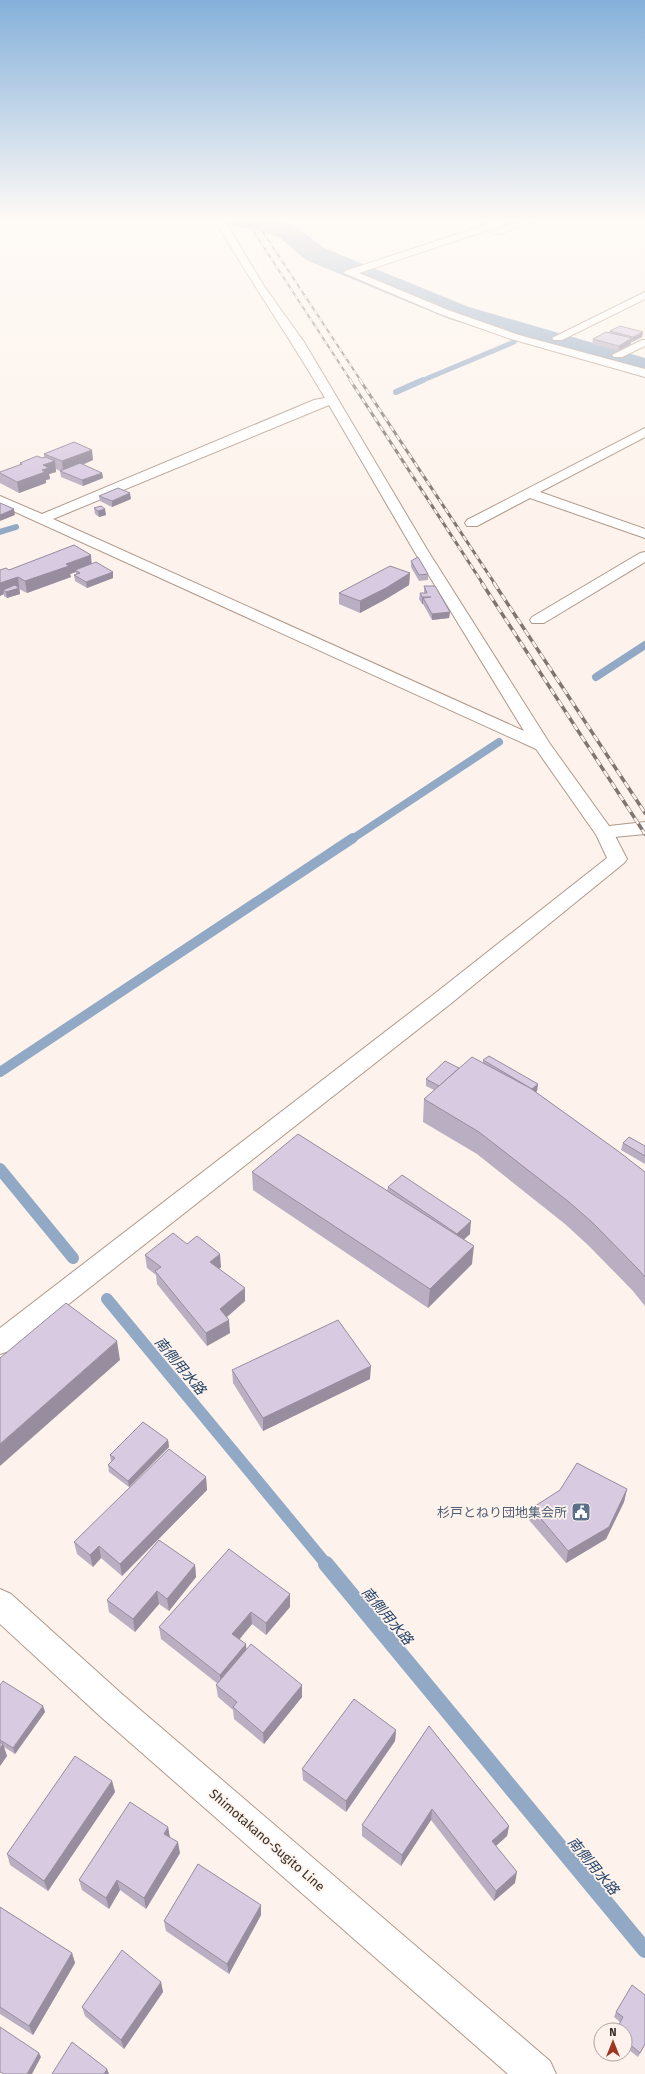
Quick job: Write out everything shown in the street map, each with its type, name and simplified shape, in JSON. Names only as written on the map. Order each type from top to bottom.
[{"type":"street","points":[[0,1343],[442,1000],[617,858],[604,832],[542,745],[421,551],[333,400],[280,317]]},
{"type":"street","points":[[458,317],[508,334],[645,373]]},
{"type":"street","points":[[558,338],[601,317]]},
{"type":"street","points":[[618,355],[642,343]]},
{"type":"street","points":[[41,519],[313,405],[333,400]]},
{"type":"street","points":[[472,523],[645,432]]},
{"type":"street","points":[[529,493],[645,534]]},
{"type":"street","points":[[0,500],[542,745]]},
{"type":"street","points":[[538,620],[645,556]]},
{"type":"street","points":[[604,832],[645,828]]},
{"type":"street","name":"Shimotakano-Sugito Line","points":[[0,1604],[112,1706],[537,2074]]},
{"type":"building","points":[[620,326],[643,332],[633,337],[610,331]]},
{"type":"building","points":[[606,332],[632,338],[619,346],[593,339]]},
{"type":"building","points":[[74,442],[92,450],[62,461],[44,454]]},
{"type":"building","points":[[37,456],[42,458],[46,457],[55,461],[43,465],[49,468],[42,470],[45,472],[17,482],[0,473],[22,464],[20,463]]},
{"type":"building","points":[[80,463],[102,473],[82,480],[60,471]]},
{"type":"building","points":[[118,488],[130,493],[112,501],[99,496]]},
{"type":"building","points":[[0,503],[14,509],[0,515]]},
{"type":"building","points":[[101,506],[105,509],[98,511],[94,508]]},
{"type":"building","points":[[74,545],[91,555],[66,564],[69,566],[25,581],[18,577],[0,583],[0,570],[6,568],[9,570]]},
{"type":"building","points":[[418,557],[428,574],[419,575],[411,561]]},
{"type":"building","points":[[96,562],[113,572],[86,582],[74,575],[80,573],[75,570]]},
{"type":"building","points":[[390,566],[410,573],[386,588],[360,601],[339,593]]},
{"type":"building","points":[[15,585],[19,588],[6,592],[3,590]]},
{"type":"building","points":[[424,586],[435,586],[450,612],[432,614],[423,598],[431,597],[422,597],[420,593],[427,593]]},
{"type":"building","points":[[489,1056],[538,1084],[532,1089],[483,1060]]},
{"type":"building","points":[[472,1057],[530,1088],[645,1172],[645,1277],[593,1223],[569,1202],[479,1132],[424,1099]]},
{"type":"building","points":[[445,1061],[459,1068],[439,1086],[426,1079]]},
{"type":"building","points":[[298,1134],[474,1246],[430,1289],[252,1172]]},
{"type":"building","points":[[629,1137],[645,1146],[645,1156],[623,1143]]},
{"type":"building","points":[[402,1175],[471,1221],[457,1234],[388,1187]]},
{"type":"building","points":[[173,1233],[187,1244],[197,1236],[220,1254],[210,1262],[245,1288],[220,1309],[229,1320],[206,1333],[155,1271],[161,1267],[145,1255]]},
{"type":"building","points":[[66,1303],[117,1341],[0,1444],[0,1358]]},
{"type":"building","points":[[338,1320],[371,1366],[263,1418],[232,1370]]},
{"type":"building","points":[[143,1422],[168,1440],[128,1481],[108,1465],[115,1458],[110,1455]]},
{"type":"building","points":[[169,1449],[206,1477],[120,1564],[99,1546],[90,1555],[74,1542]]},
{"type":"building","name":"杉戸とねり団地集会所","points":[[577,1463],[627,1489],[609,1527],[568,1551],[532,1508],[560,1490]]},
{"type":"building","points":[[159,1540],[195,1565],[167,1599],[157,1591],[133,1619],[107,1600]]},
{"type":"building","points":[[229,1549],[290,1594],[266,1623],[251,1612],[232,1634],[246,1644],[220,1675],[159,1627]]},
{"type":"building","points":[[251,1644],[302,1685],[263,1733],[233,1707],[237,1702],[216,1685]]},
{"type":"building","points":[[3,1681],[43,1706],[13,1748],[0,1740],[0,1685]]},
{"type":"building","points":[[354,1699],[396,1730],[346,1801],[302,1769]]},
{"type":"building","points":[[429,1726],[509,1826],[492,1841],[517,1872],[496,1891],[432,1809],[402,1855],[362,1825]]},
{"type":"building","points":[[0,1742],[3,1744],[0,1749]]},
{"type":"building","points":[[75,1756],[112,1781],[44,1881],[7,1854]]},
{"type":"building","points":[[130,1802],[168,1827],[164,1834],[178,1842],[144,1898],[117,1880],[106,1898],[79,1880]]},
{"type":"building","points":[[198,1864],[261,1905],[227,1964],[164,1921]]},
{"type":"building","points":[[0,1907],[72,1953],[29,2026],[0,2007]]},
{"type":"building","points":[[122,1950],[161,1982],[121,2040],[82,2007]]},
{"type":"building","points":[[632,1985],[645,1995],[645,2044],[640,2053],[633,2047],[633,2022],[620,2022],[623,2017],[616,2012]]},
{"type":"building","points":[[0,2027],[39,2053],[27,2074],[4,2074],[0,2072]]},
{"type":"building","points":[[72,2042],[107,2069],[104,2074],[52,2074]]},
{"type":"waterway","points":[[471,317],[645,368]]},
{"type":"waterway","points":[[421,381],[514,342]]},
{"type":"waterway","points":[[396,392],[423,380]]},
{"type":"waterway","points":[[0,532],[16,527]]},
{"type":"waterway","points":[[596,677],[645,645]]},
{"type":"waterway","points":[[352,839],[499,742]]},
{"type":"waterway","points":[[0,1072],[353,838]]},
{"type":"waterway","name":"南側用水路","points":[[0,1169],[73,1258]]},
{"type":"waterway","name":"南側用水路","points":[[107,1299],[327,1565]]},
{"type":"waterway","name":"南側用水路","points":[[326,1564],[645,1950]]},
{"type":"railway","points":[[309,317],[351,381]]},
{"type":"railway","points":[[319,317],[361,381]]},
{"type":"railway","points":[[350,380],[483,584]]},
{"type":"railway","points":[[360,380],[495,584]]},
{"type":"railway","points":[[482,583],[645,834]]},
{"type":"railway","points":[[494,583],[645,813]]},
{"type":"place","name":"杉戸とねり団地集会所","points":[[581,1512]]}]
